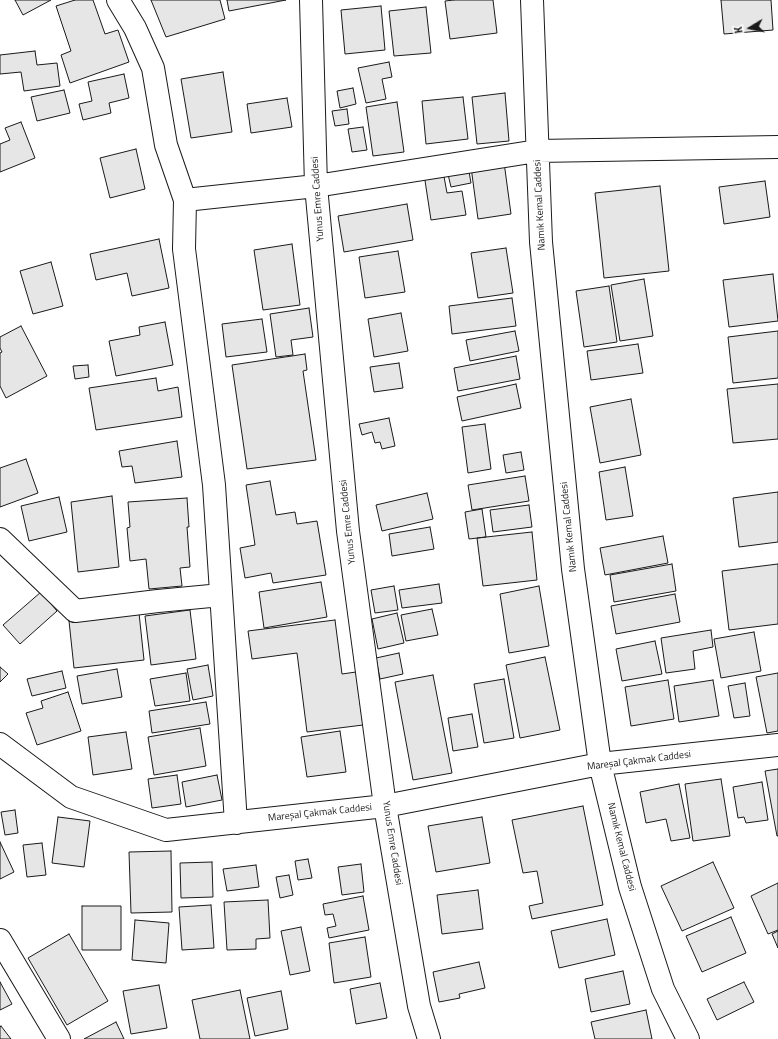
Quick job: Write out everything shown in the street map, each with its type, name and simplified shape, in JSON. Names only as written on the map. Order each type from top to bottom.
[{"type":"street","points":[[118,0],[135,28],[153,68],[166,145],[185,200],[184,249],[214,485],[236,822]]},
{"type":"street","name":"Yunus Emre Caddesi","points":[[311,0],[316,186],[348,531],[385,806],[419,1006],[429,1039]]},
{"type":"street","name":"Namık Kemal Caddesi","points":[[532,0],[541,242],[573,570],[600,764],[630,887],[663,989],[688,1039]]},
{"type":"street","points":[[185,200],[316,186],[537,151],[778,146]]},
{"type":"street","points":[[0,540],[75,611],[221,595]]},
{"type":"street","name":"Mareşal Çakmak Caddesi","points":[[0,744],[70,797],[166,830],[385,806],[600,764],[778,745]]},
{"type":"street","points":[[0,940],[59,1039]]},
{"type":"building","points":[[15,0],[51,0],[23,15]]},
{"type":"building","points":[[75,0],[93,0],[105,34],[118,30],[129,62],[70,83],[61,55],[71,51],[56,6]]},
{"type":"building","points":[[151,0],[220,0],[225,19],[166,37]]},
{"type":"building","points":[[227,0],[286,0],[229,11]]},
{"type":"building","points":[[493,0],[497,33],[450,39],[445,1]]},
{"type":"building","points":[[721,0],[771,0],[773,30],[724,34]]},
{"type":"building","points":[[381,6],[385,50],[345,54],[341,10]]},
{"type":"building","points":[[426,7],[431,53],[394,56],[389,11]]},
{"type":"building","points":[[35,51],[37,65],[57,63],[60,86],[24,91],[21,72],[0,74],[0,55]]},
{"type":"building","points":[[389,62],[392,77],[382,79],[386,99],[366,103],[358,68]]},
{"type":"building","points":[[223,72],[232,132],[191,138],[181,79]]},
{"type":"building","points":[[124,74],[129,98],[109,103],[111,113],[83,120],[79,104],[92,101],[88,82]]},
{"type":"building","points":[[353,88],[356,104],[340,108],[337,91]]},
{"type":"building","points":[[64,90],[70,113],[37,121],[31,97]]},
{"type":"building","points":[[505,93],[509,141],[477,144],[472,97]]},
{"type":"building","points":[[463,97],[468,139],[426,144],[422,101]]},
{"type":"building","points":[[287,98],[292,127],[251,133],[247,104]]},
{"type":"building","points":[[397,102],[404,152],[373,156],[366,107]]},
{"type":"building","points":[[347,109],[349,124],[335,126],[332,111]]},
{"type":"building","points":[[21,122],[35,158],[0,172],[0,144],[10,140],[5,128]]},
{"type":"building","points":[[363,127],[367,150],[352,152],[348,129]]},
{"type":"building","points":[[136,149],[145,189],[110,198],[100,158]]},
{"type":"building","points":[[504,162],[511,214],[478,219],[471,167]]},
{"type":"building","points":[[468,166],[471,183],[451,187],[447,170]]},
{"type":"building","points":[[443,171],[447,193],[462,191],[466,215],[431,220],[424,174]]},
{"type":"building","points":[[765,181],[770,217],[724,224],[719,187]]},
{"type":"building","points":[[660,186],[669,271],[604,278],[595,193]]},
{"type":"building","points":[[407,204],[413,240],[344,252],[338,216]]},
{"type":"building","points":[[159,239],[169,288],[132,296],[127,273],[96,280],[90,254]]},
{"type":"building","points":[[292,244],[300,305],[263,310],[254,250]]},
{"type":"building","points":[[506,248],[513,293],[478,298],[471,253]]},
{"type":"building","points":[[398,251],[405,292],[365,298],[359,257]]},
{"type":"building","points":[[51,262],[63,306],[33,314],[20,271]]},
{"type":"building","points":[[773,274],[778,321],[729,327],[723,280]]},
{"type":"building","points":[[644,279],[653,336],[620,341],[611,285]]},
{"type":"building","points":[[609,286],[617,342],[584,347],[576,291]]},
{"type":"building","points":[[512,298],[516,326],[452,334],[449,306]]},
{"type":"building","points":[[309,308],[313,337],[291,340],[293,355],[276,357],[270,314]]},
{"type":"building","points":[[401,313],[408,351],[374,357],[368,319]]},
{"type":"building","points":[[262,319],[267,352],[226,357],[222,324]]},
{"type":"building","points":[[165,322],[173,365],[116,376],[109,341],[140,335],[139,327]]},
{"type":"building","points":[[21,326],[47,376],[6,398],[0,386],[0,353],[2,352],[0,348],[0,337]]},
{"type":"building","points":[[515,331],[519,351],[470,361],[466,340]]},
{"type":"building","points":[[778,331],[778,378],[733,383],[728,337]]},
{"type":"building","points":[[638,344],[643,373],[591,380],[587,351]]},
{"type":"building","points":[[305,354],[307,370],[303,371],[316,460],[247,469],[232,365]]},
{"type":"building","points":[[516,356],[520,379],[458,391],[454,368]]},
{"type":"building","points":[[399,363],[403,388],[374,392],[370,367]]},
{"type":"building","points":[[88,365],[89,377],[75,379],[73,366]]},
{"type":"building","points":[[156,378],[158,391],[178,387],[182,417],[96,430],[89,388]]},
{"type":"building","points":[[516,384],[521,408],[462,421],[457,397]]},
{"type":"building","points":[[778,384],[778,439],[733,443],[727,389]]},
{"type":"building","points":[[631,399],[641,455],[600,463],[590,407]]},
{"type":"building","points":[[389,418],[395,446],[382,449],[380,442],[375,443],[372,432],[362,435],[359,424]]},
{"type":"building","points":[[485,424],[491,469],[468,473],[462,427]]},
{"type":"building","points":[[177,441],[182,477],[135,483],[132,466],[122,467],[119,451]]},
{"type":"building","points":[[521,452],[524,470],[506,473],[503,455]]},
{"type":"building","points":[[26,459],[38,493],[0,507],[0,468]]},
{"type":"building","points":[[625,467],[633,516],[606,520],[599,472]]},
{"type":"building","points":[[525,476],[529,501],[472,510],[468,485]]},
{"type":"building","points":[[270,481],[276,515],[295,512],[297,524],[317,521],[326,575],[273,583],[271,573],[245,578],[240,548],[255,545],[246,485]]},
{"type":"building","points":[[778,492],[778,542],[739,547],[733,498]]},
{"type":"building","points":[[427,493],[433,519],[382,531],[376,505]]},
{"type":"building","points":[[112,496],[119,567],[78,572],[71,502]]},
{"type":"building","points":[[59,497],[67,532],[29,541],[21,506]]},
{"type":"building","points":[[187,498],[189,527],[187,527],[190,567],[180,568],[182,586],[149,589],[146,559],[130,561],[127,528],[130,527],[128,502]]},
{"type":"building","points":[[529,505],[532,527],[493,532],[490,510]]},
{"type":"building","points":[[482,509],[486,537],[469,539],[465,512]]},
{"type":"building","points":[[430,527],[434,549],[392,556],[389,534]]},
{"type":"building","points":[[532,532],[537,580],[483,586],[477,538]]},
{"type":"building","points":[[663,536],[668,563],[605,575],[600,548]]},
{"type":"building","points":[[672,564],[676,591],[614,602],[610,575]]},
{"type":"building","points":[[778,564],[778,624],[729,630],[722,571]]},
{"type":"building","points":[[321,582],[327,617],[264,628],[259,592]]},
{"type":"building","points":[[439,584],[442,603],[402,608],[399,590]]},
{"type":"building","points":[[394,586],[398,610],[375,613],[371,590]]},
{"type":"building","points":[[539,586],[549,646],[509,653],[500,594]]},
{"type":"building","points":[[41,592],[57,611],[20,644],[3,625]]},
{"type":"building","points":[[675,594],[680,622],[616,634],[611,606]]},
{"type":"building","points":[[432,609],[438,635],[406,641],[401,615]]},
{"type":"building","points":[[190,610],[196,659],[151,665],[145,616]]},
{"type":"building","points":[[139,613],[144,660],[74,668],[69,621]]},
{"type":"building","points":[[397,613],[404,643],[378,649],[372,619]]},
{"type":"building","points":[[335,620],[342,674],[356,672],[363,725],[307,732],[297,653],[252,659],[248,631]]},
{"type":"building","points":[[711,630],[713,647],[693,651],[695,669],[666,673],[661,638]]},
{"type":"building","points":[[754,632],[761,671],[721,678],[714,639]]},
{"type":"building","points":[[655,641],[662,674],[622,681],[616,649]]},
{"type":"building","points":[[399,653],[403,674],[380,679],[376,658]]},
{"type":"building","points":[[545,657],[560,730],[520,738],[506,665]]},
{"type":"building","points":[[208,665],[213,696],[193,700],[187,669]]},
{"type":"building","points":[[0,667],[8,674],[0,682]]},
{"type":"building","points":[[117,669],[122,697],[82,704],[77,676]]},
{"type":"building","points":[[62,671],[66,688],[32,696],[27,679]]},
{"type":"building","points":[[186,673],[190,701],[155,706],[150,679]]},
{"type":"building","points":[[778,673],[778,731],[767,733],[756,677]]},
{"type":"building","points":[[433,675],[452,773],[413,780],[395,682]]},
{"type":"building","points":[[504,679],[514,738],[484,743],[474,684]]},
{"type":"building","points":[[668,680],[674,719],[631,726],[625,687]]},
{"type":"building","points":[[713,680],[719,716],[679,722],[674,686]]},
{"type":"building","points":[[745,683],[750,716],[734,718],[728,686]]},
{"type":"building","points":[[68,692],[81,731],[37,745],[26,713],[43,708],[41,701]]},
{"type":"building","points":[[206,702],[210,724],[152,733],[149,711]]},
{"type":"building","points":[[472,714],[478,747],[453,751],[448,718]]},
{"type":"building","points":[[200,728],[206,766],[154,775],[148,737]]},
{"type":"building","points":[[340,731],[346,772],[307,777],[301,737]]},
{"type":"building","points":[[126,732],[132,769],[93,775],[88,737]]},
{"type":"building","points":[[778,769],[778,836],[777,836],[765,771]]},
{"type":"building","points":[[177,775],[181,804],[152,808],[148,779]]},
{"type":"building","points":[[217,775],[222,800],[186,807],[182,782]]},
{"type":"building","points":[[721,779],[730,836],[693,841],[685,784]]},
{"type":"building","points":[[762,782],[768,820],[746,823],[744,817],[738,818],[733,787]]},
{"type":"building","points":[[679,784],[690,838],[671,841],[666,819],[646,823],[640,792]]},
{"type":"building","points":[[583,806],[603,905],[532,919],[529,906],[543,903],[537,871],[523,873],[512,820]]},
{"type":"building","points":[[15,810],[18,833],[5,835],[1,812]]},
{"type":"building","points":[[58,817],[90,821],[84,867],[52,863]]},
{"type":"building","points":[[482,817],[490,863],[436,872],[428,826]]},
{"type":"building","points":[[0,842],[14,872],[0,879]]},
{"type":"building","points":[[42,843],[46,875],[27,877],[23,845]]},
{"type":"building","points":[[171,851],[172,912],[131,913],[129,852]]},
{"type":"building","points":[[308,859],[312,878],[298,880],[295,861]]},
{"type":"building","points":[[212,862],[213,897],[181,898],[180,863]]},
{"type":"building","points":[[713,862],[734,908],[682,931],[661,886]]},
{"type":"building","points":[[361,864],[364,892],[342,895],[338,867]]},
{"type":"building","points":[[256,865],[259,887],[227,891],[223,869]]},
{"type":"building","points":[[289,875],[293,895],[280,898],[276,877]]},
{"type":"building","points":[[778,883],[778,930],[768,934],[751,896]]},
{"type":"building","points":[[478,890],[483,929],[442,934],[437,895]]},
{"type":"building","points":[[363,896],[369,930],[329,938],[327,928],[336,926],[333,914],[325,915],[323,904]]},
{"type":"building","points":[[268,900],[270,938],[256,939],[256,949],[227,950],[224,902]]},
{"type":"building","points":[[211,905],[214,948],[182,950],[179,907]]},
{"type":"building","points":[[82,906],[121,906],[121,950],[82,950]]},
{"type":"building","points":[[731,917],[746,953],[702,972],[686,936]]},
{"type":"building","points":[[607,919],[615,955],[559,968],[551,931]]},
{"type":"building","points":[[135,920],[169,923],[166,963],[132,960]]},
{"type":"building","points":[[301,927],[310,971],[290,975],[281,931]]},
{"type":"building","points":[[778,931],[778,948],[772,934]]},
{"type":"building","points":[[69,934],[108,1001],[67,1025],[28,958]]},
{"type":"building","points":[[365,937],[371,977],[334,983],[329,943]]},
{"type":"building","points":[[479,962],[485,988],[459,994],[460,998],[439,1002],[433,972]]},
{"type":"building","points":[[623,971],[630,1004],[591,1012],[585,979]]},
{"type":"building","points":[[0,982],[12,1004],[0,1010]]},
{"type":"building","points":[[744,982],[754,1002],[717,1020],[707,999]]},
{"type":"building","points":[[380,983],[387,1018],[356,1024],[350,989]]},
{"type":"building","points":[[159,985],[167,1028],[131,1034],[123,991]]},
{"type":"building","points":[[240,990],[250,1039],[200,1039],[192,1000]]},
{"type":"building","points":[[281,991],[288,1029],[255,1036],[247,998]]},
{"type":"building","points":[[646,1010],[652,1039],[595,1039],[591,1022]]},
{"type":"building","points":[[116,1022],[124,1039],[84,1039]]},
{"type":"building","points":[[1,1026],[11,1039],[0,1039]]}]
